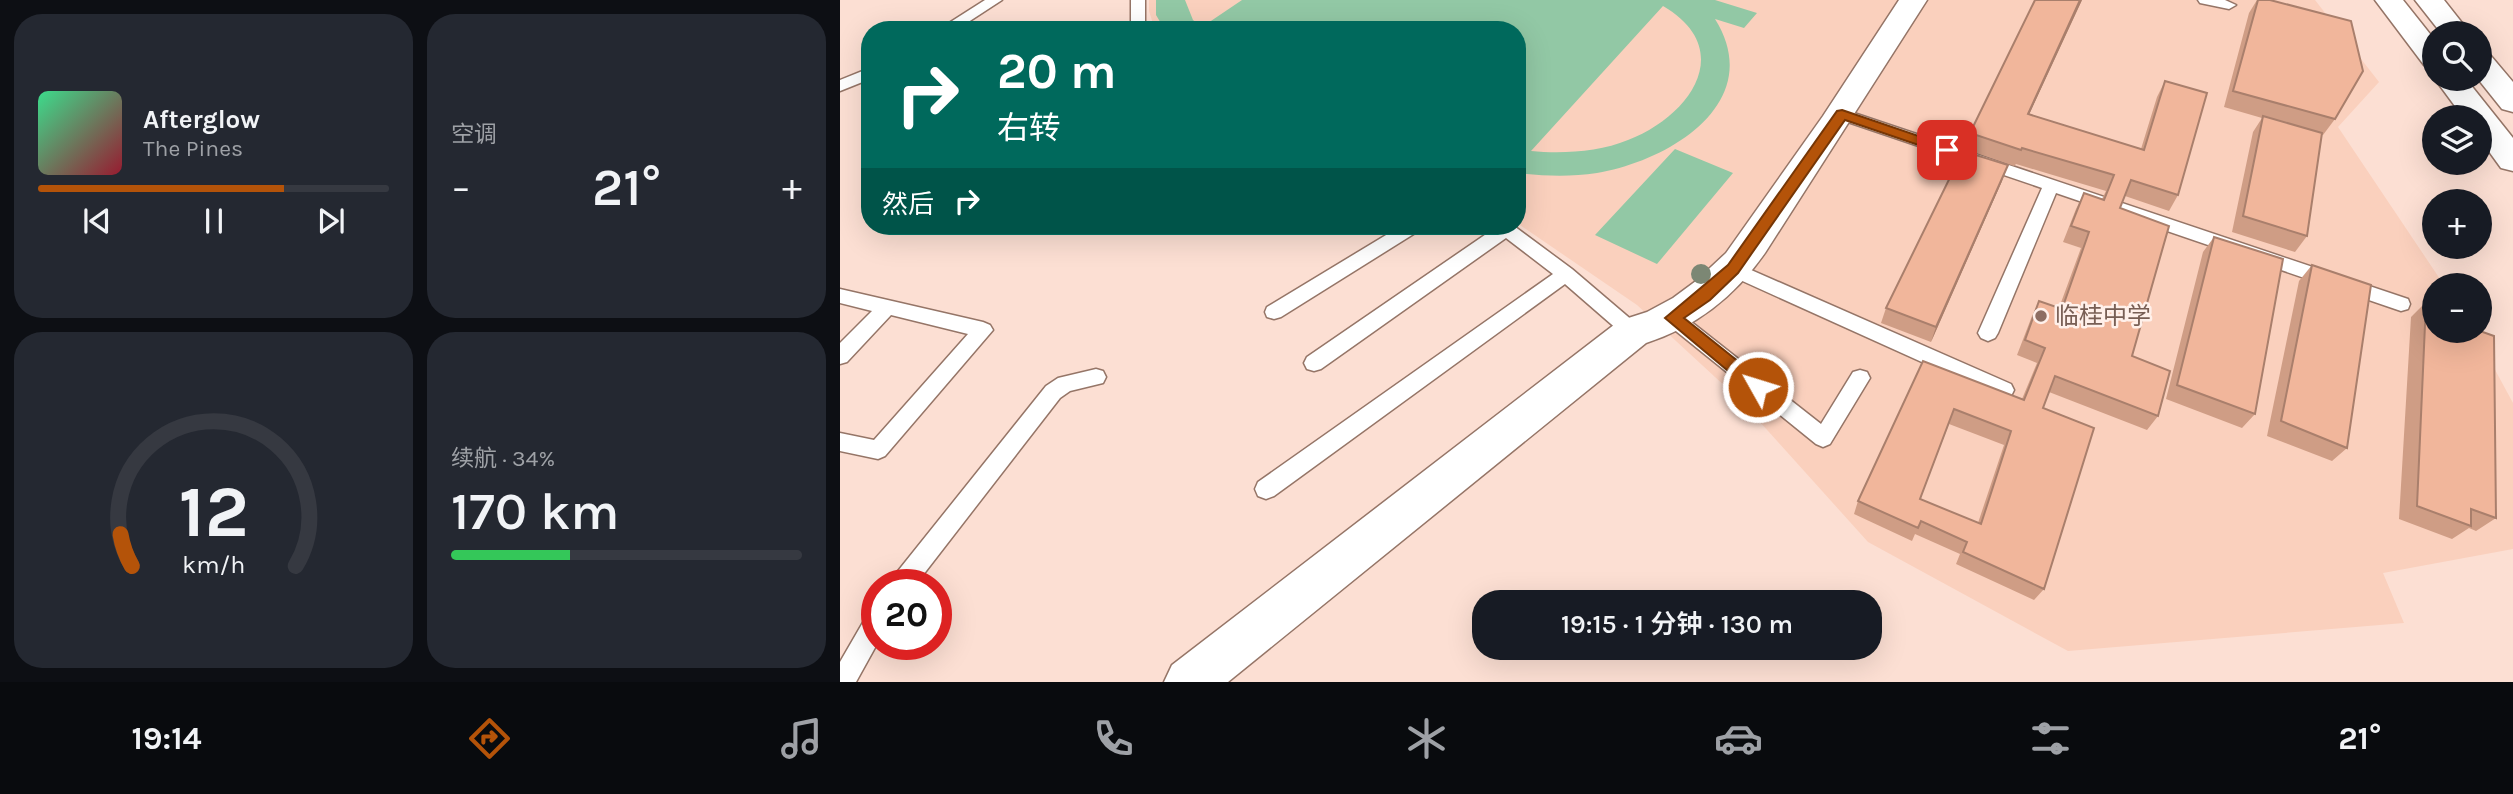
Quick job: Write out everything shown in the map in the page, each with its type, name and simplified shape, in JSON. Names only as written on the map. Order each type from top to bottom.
[{"type":"street","points":[[1189,682],[1633,332],[1658,326],[1673,318],[1704,296],[1733,269],[1842,114],[1913,0]]},
{"type":"street","points":[[2389,0],[2422,43]]},
{"type":"street","points":[[2429,0],[2446,21]]},
{"type":"street","points":[[2492,77],[2513,102]]},
{"type":"street","points":[[2459,91],[2513,160]]},
{"type":"lane","points":[[960,21],[995,0]]},
{"type":"lane","points":[[1138,0],[1139,21]]},
{"type":"lane","points":[[2205,0],[2229,5]]},
{"type":"lane","points":[[840,86],[861,77]]},
{"type":"lane","points":[[1842,114],[2401,303]]},
{"type":"lane","points":[[1988,333],[2051,186]]},
{"type":"lane","points":[[1274,312],[1399,235]]},
{"type":"lane","points":[[1314,363],[1493,235]]},
{"type":"lane","points":[[1515,235],[1566,274],[1633,332]]},
{"type":"lane","points":[[1733,269],[2004,390]]},
{"type":"lane","points":[[1266,489],[1566,274]]},
{"type":"lane","points":[[840,296],[983,330],[878,450],[840,442]]},
{"type":"lane","points":[[840,356],[887,307]]},
{"type":"lane","points":[[1673,318],[1822,438],[1860,378]]},
{"type":"lane","points":[[914,569],[1053,392],[1065,384],[1096,377]]},
{"type":"lane","points":[[842,682],[861,648]]},
{"type":"shaded area","name":"临桂中学","points":[[1149,0],[2315,0],[2379,82],[2338,127],[2422,252],[2422,259],[2427,259],[2436,273],[2422,273],[2422,343],[2480,343],[2513,403],[2513,549],[2383,573],[2404,623],[2068,651],[1868,542],[1741,401],[1637,305],[1526,229],[1526,21],[1152,21]]},
{"type":"green space","points":[[1156,0],[1185,0],[1194,21],[1160,21],[1156,15]]},
{"type":"green space","points":[[1242,0],[1715,0],[1757,13],[1744,28],[1715,19],[1728,49],[1729,76],[1720,101],[1703,123],[1654,156],[1597,173],[1557,176],[1526,174],[1526,21],[1211,21]],"holes":[[[1663,6],[1686,23],[1698,42],[1701,62],[1696,81],[1686,99],[1670,116],[1628,140],[1605,147],[1568,152],[1531,151]]]},
{"type":"green space","points":[[1675,149],[1733,173],[1657,264],[1595,235]]},
{"type":"building","points":[[2035,0],[2080,0],[2028,114],[2144,150],[2165,81],[2207,93],[2178,195],[2131,180],[2120,208],[2169,226],[2132,356],[2170,371],[2158,416],[2055,376],[2043,408],[2094,428],[2044,589],[1963,552],[1967,542],[1921,521],[1918,528],[1858,501],[1923,361],[2024,400],[2045,348],[2025,340],[2039,301],[2062,309],[2089,232],[2071,226],[2084,193],[2104,200],[2114,175],[1970,133]],"holes":[[[1954,409],[2011,431],[1981,524],[1920,499]]]},
{"type":"building","points":[[2258,0],[2270,0],[2351,21],[2363,71],[2335,119],[2233,91]]},
{"type":"building","points":[[2263,116],[2322,133],[2307,236],[2243,216]]},
{"type":"building","points":[[1963,151],[2008,165],[1936,327],[1886,308]]},
{"type":"building","points":[[2214,237],[2283,259],[2255,414],[2177,385]]},
{"type":"building","points":[[2312,265],[2371,285],[2347,448],[2281,421]]},
{"type":"building","points":[[2492,335],[2494,336],[2496,518],[2471,509],[2471,526],[2417,506],[2424,343],[2492,343]]},
{"type":"place","name":"临桂中学","points":[[2041,316]]},
{"type":"route","points":[[1758,387],[1673,318],[1704,296],[1733,269],[1842,114],[1947,150]]}]
